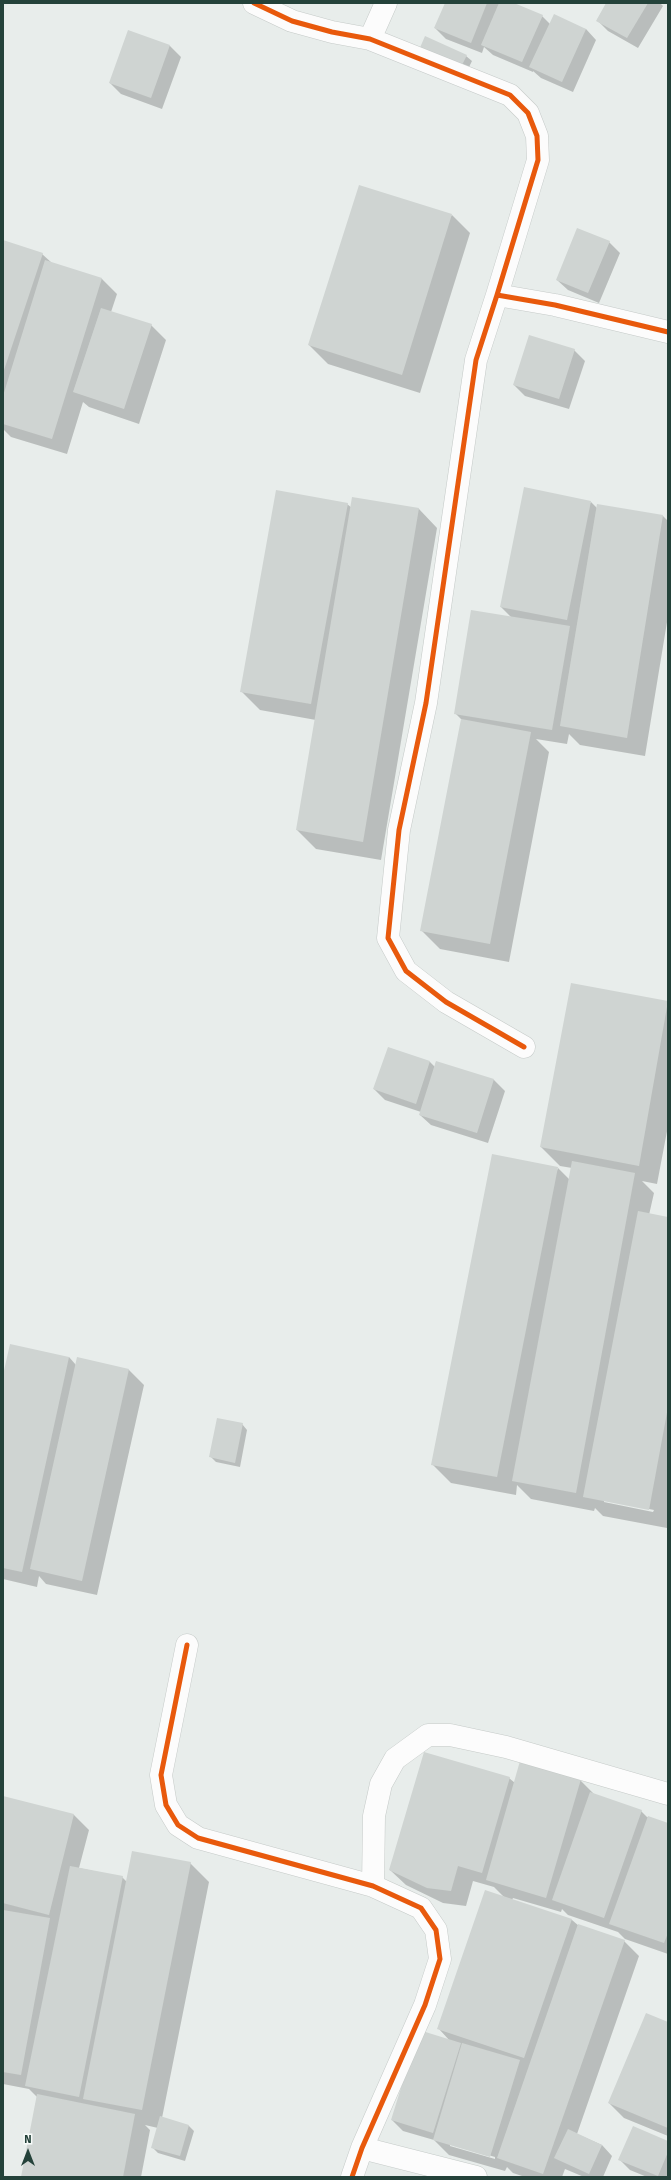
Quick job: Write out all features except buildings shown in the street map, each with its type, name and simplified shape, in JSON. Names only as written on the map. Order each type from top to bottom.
[{"type":"street","points":[[254,3],[292,21],[370,39],[510,95],[528,113],[537,136],[538,160],[476,360],[426,703],[400,830],[388,938],[406,971],[446,1002],[524,1047]]},
{"type":"street","points":[[370,39],[386,3]]},
{"type":"street","points":[[497,295],[555,305],[668,332]]},
{"type":"street","points":[[186,1645],[161,1775],[166,1805],[178,1825],[198,1838],[373,1886],[421,1908],[436,1930],[440,1959],[425,2005],[362,2148],[352,2177]]},
{"type":"street","points":[[373,1886],[374,1816],[381,1784],[395,1759],[428,1735],[450,1735],[506,1747],[668,1794]]},
{"type":"street","points":[[362,2148],[476,2177]]},
{"type":"cycle path","points":[[254,3],[292,21],[332,32],[370,39],[510,95],[528,113],[537,136],[538,160],[497,295],[555,305],[668,332]]},
{"type":"cycle path","points":[[497,295],[476,360],[426,703],[399,830],[388,938],[406,971],[446,1002],[524,1047]]},
{"type":"cycle path","points":[[187,1645],[161,1775],[166,1805],[178,1825],[198,1838],[373,1886],[421,1908],[436,1930],[440,1959],[425,2005],[362,2148],[352,2177]]}]
